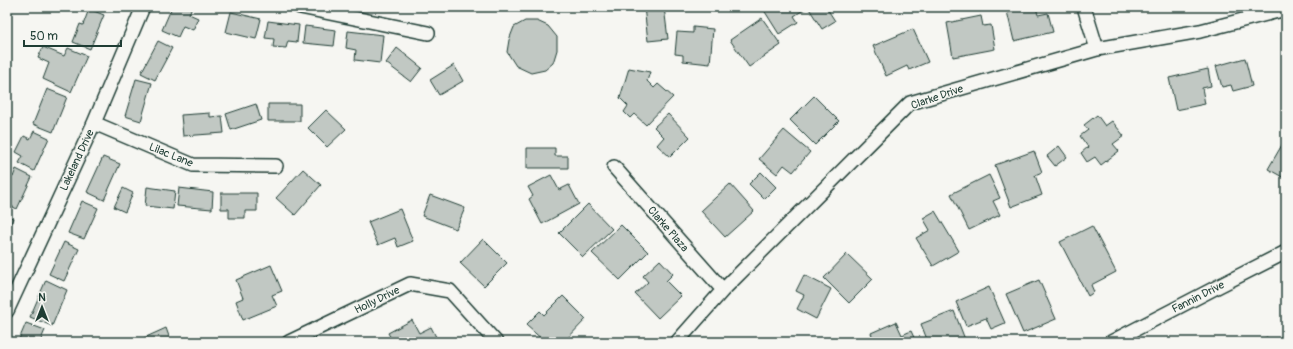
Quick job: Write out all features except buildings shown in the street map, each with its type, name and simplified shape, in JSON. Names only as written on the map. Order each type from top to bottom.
[{"type":"street","name":"Lakeland Drive","points":[[7,311],[94,123],[143,7]]},
{"type":"street","points":[[300,7],[428,33]]},
{"type":"street","points":[[1084,7],[1097,49]]},
{"type":"street","name":"Clarke Drive","points":[[677,342],[723,290],[910,104],[1097,49],[1200,31],[1286,9]]},
{"type":"street","name":"Lilac Lane","points":[[94,123],[193,165],[276,166]]},
{"type":"street","name":"Clarke Plaza","points":[[614,167],[723,290]]},
{"type":"street","name":"Fannin Drive","points":[[1111,342],[1286,252]]},
{"type":"street","name":"Holly Drive","points":[[289,342],[410,284],[450,291],[496,342]]}]
